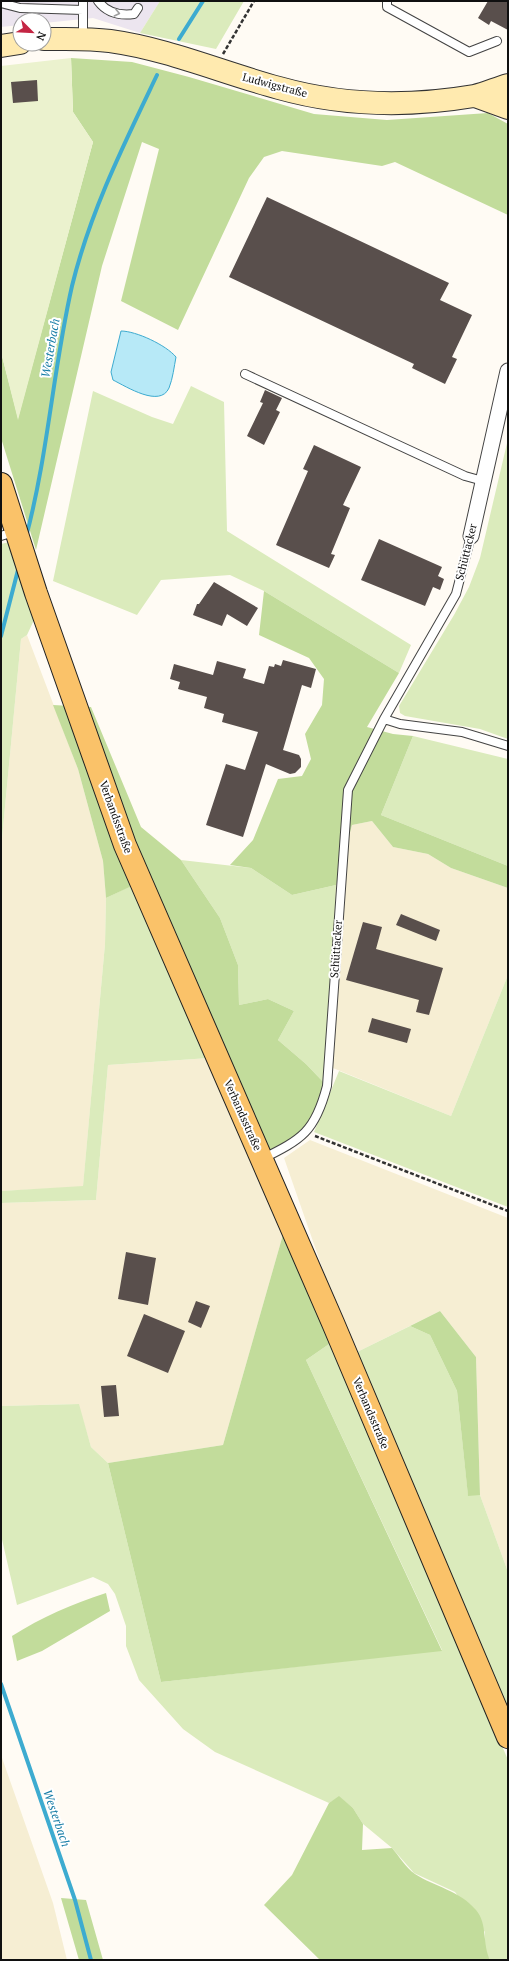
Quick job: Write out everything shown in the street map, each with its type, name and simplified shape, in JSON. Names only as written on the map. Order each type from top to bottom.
[{"type":"main road","name":"Ludwigstraße","points":[[52,39],[111,41],[146,48],[280,89],[355,102],[401,104],[475,96],[508,84]]},
{"type":"main road","points":[[1,46],[12,44]]},
{"type":"main road","points":[[475,96],[508,108]]},
{"type":"main road","name":"Verbandsstraße","points":[[1,484],[16,544],[125,845],[262,1159],[508,1737]]},
{"type":"street","name":"Schüttacker","points":[[471,536],[508,371]]},
{"type":"lane","points":[[83,39],[84,1]]},
{"type":"lane","points":[[98,1],[103,8],[125,15],[134,14],[138,8]]},
{"type":"lane","points":[[103,8],[108,1]]},
{"type":"lane","points":[[387,1],[387,7],[469,52],[497,41]]},
{"type":"lane","points":[[1,3],[20,8],[83,10]]},
{"type":"lane","points":[[245,374],[458,473],[483,481]]},
{"type":"lane","name":"Schüttacker","points":[[262,1159],[289,1145],[305,1133],[311,1127],[318,1114],[327,1086],[348,790],[384,719],[456,594],[471,536]]},
{"type":"lane","points":[[384,719],[400,724],[462,732],[508,746]]},
{"type":"path","points":[[214,68],[254,1]]},
{"type":"path","points":[[305,1133],[508,1210]]},
{"type":"shaded area","points":[[1,1],[160,1],[140,33],[93,18],[52,22],[52,12],[12,12],[12,26],[1,27]]},
{"type":"shaded area","points":[[27,635],[78,769],[103,861],[106,898],[105,944],[83,1187],[1,1191],[1,849],[21,639]]},
{"type":"shaded area","points":[[372,821],[393,847],[428,854],[451,868],[508,888],[508,975],[451,1116],[328,1066],[335,886],[352,825]]},
{"type":"shaded area","points":[[209,1058],[284,1231],[223,1445],[108,1463],[91,1447],[78,1404],[1,1406],[1,1203],[96,1200],[108,1065]]},
{"type":"shaded area","points":[[310,1140],[508,1218],[508,1572],[480,1495],[476,1357],[440,1311],[357,1352],[330,1290],[284,1158]]},
{"type":"shaded area","points":[[1,1755],[53,1903],[67,1960],[1,1960]]},
{"type":"green space","points":[[160,1],[244,1],[216,49],[140,33]]},
{"type":"green space","points":[[71,58],[132,62],[189,77],[314,114],[387,120],[488,113],[508,124],[508,215],[395,162],[382,166],[282,151],[264,157],[249,178],[178,330],[121,301],[159,149],[142,142],[102,266],[36,550],[1,438],[1,352],[18,418],[93,142],[73,112]]},
{"type":"green space","points":[[71,58],[73,112],[93,142],[18,420],[1,352],[1,66]]},
{"type":"green space","points":[[191,386],[224,402],[227,531],[411,645],[399,673],[264,591],[230,575],[161,580],[137,615],[53,581],[93,391],[152,417],[173,424]]},
{"type":"green space","points":[[508,439],[508,739],[480,729],[405,716],[400,713],[399,706],[454,615],[469,587],[480,558]]},
{"type":"green space","points":[[9,542],[34,620],[27,635],[21,639],[1,849],[1,544]]},
{"type":"green space","points":[[264,591],[399,673],[367,727],[393,734],[413,736],[381,815],[508,866],[508,888],[451,868],[428,854],[393,847],[372,821],[352,825],[336,885],[292,895],[251,868],[230,865],[253,840],[278,779],[302,776],[311,759],[305,734],[322,705],[324,679],[309,658],[259,635]]},
{"type":"green space","points":[[53,705],[91,707],[141,827],[181,860],[220,918],[238,965],[239,1005],[268,999],[294,1011],[278,1040],[306,1064],[327,1086],[308,1123],[296,1137],[269,1151],[151,877],[106,898],[103,861],[78,769]]},
{"type":"green space","points":[[413,736],[508,759],[508,866],[381,815]]},
{"type":"green space","points":[[181,860],[251,868],[292,895],[336,885],[327,1086],[306,1064],[278,1040],[294,1011],[268,999],[239,1005],[238,965],[220,918]]},
{"type":"green space","points":[[135,884],[209,1058],[108,1065],[96,1200],[1,1203],[1,1191],[83,1186],[105,944],[106,898]]},
{"type":"green space","points":[[508,975],[508,1207],[314,1132],[339,1071],[451,1116]]},
{"type":"green space","points":[[284,1231],[332,1342],[306,1360],[442,1651],[161,1682],[108,1463],[223,1445]]},
{"type":"green space","points":[[440,1311],[476,1357],[480,1495],[468,1496],[457,1391],[430,1335],[410,1326]]},
{"type":"green space","points":[[410,1326],[430,1335],[457,1391],[468,1495],[480,1495],[508,1572],[508,1710],[357,1352]]},
{"type":"green space","points":[[332,1342],[508,1760],[508,1960],[490,1960],[485,1951],[485,1932],[455,1892],[414,1873],[392,1848],[363,1824],[353,1808],[339,1797],[329,1803],[215,1752],[183,1729],[139,1680],[126,1646],[126,1626],[115,1594],[108,1584],[93,1577],[17,1605],[1,1535],[1,1406],[79,1404],[91,1447],[108,1463],[161,1682],[442,1650],[306,1360]]},
{"type":"green space","points":[[106,1593],[110,1611],[42,1651],[17,1661],[12,1636],[58,1612]]},
{"type":"green space","points":[[339,1796],[353,1808],[363,1824],[362,1850],[392,1848],[415,1874],[455,1893],[476,1910],[480,1916],[484,1928],[486,1948],[490,1960],[320,1960],[264,1905],[292,1875],[329,1803]]},
{"type":"green space","points":[[61,1898],[86,1900],[103,1960],[79,1960]]},
{"type":"water","points":[[121,331],[135,333],[142,336],[165,348],[176,357],[169,388],[165,394],[151,396],[143,394],[113,380],[111,372]]},
{"type":"building","points":[[488,1],[508,1],[508,30],[491,21],[489,25],[478,18]]},
{"type":"building","points":[[37,80],[38,101],[13,103],[11,82]]},
{"type":"building","points":[[267,197],[449,283],[440,300],[472,315],[452,357],[457,359],[445,384],[412,368],[414,364],[229,277]]},
{"type":"building","points":[[265,390],[282,398],[276,410],[280,412],[264,445],[247,436],[263,403],[260,402]]},
{"type":"building","points":[[314,445],[361,467],[343,505],[350,508],[331,554],[335,555],[329,568],[276,545],[308,471],[303,469]]},
{"type":"building","points":[[379,539],[442,567],[438,576],[444,579],[440,590],[433,587],[425,606],[361,580]]},
{"type":"building","points":[[214,582],[258,608],[247,626],[227,614],[222,626],[193,615],[197,604],[199,604]]},
{"type":"building","points":[[283,660],[316,669],[311,688],[302,685],[283,750],[299,755],[301,759],[301,767],[295,773],[290,774],[266,764],[243,837],[206,825],[226,764],[245,770],[258,732],[222,722],[224,714],[204,708],[207,697],[178,689],[180,682],[170,679],[174,664],[213,675],[217,661],[246,669],[243,678],[264,684],[269,666],[274,667],[275,664],[281,666]]},
{"type":"building","points":[[401,914],[440,930],[436,941],[396,925]]},
{"type":"building","points":[[363,922],[382,927],[376,949],[443,968],[429,1015],[416,1012],[419,1000],[346,980]]},
{"type":"building","points":[[372,1018],[411,1029],[407,1043],[368,1032]]},
{"type":"building","points":[[126,1252],[156,1258],[148,1305],[118,1299]]},
{"type":"building","points":[[196,1301],[210,1306],[201,1328],[188,1322]]},
{"type":"building","points":[[144,1314],[185,1331],[168,1373],[127,1356]]},
{"type":"building","points":[[116,1385],[119,1416],[104,1417],[101,1386]]},
{"type":"waterway","name":"Westerbach","points":[[179,39],[203,1]]},
{"type":"waterway","name":"Westerbach","points":[[26,537],[40,475],[65,317],[79,259],[109,179],[157,75]]},
{"type":"waterway","name":"Westerbach","points":[[1,636],[19,566]]},
{"type":"waterway","name":"Westerbach","points":[[1,1684],[75,1900],[91,1960]]}]
